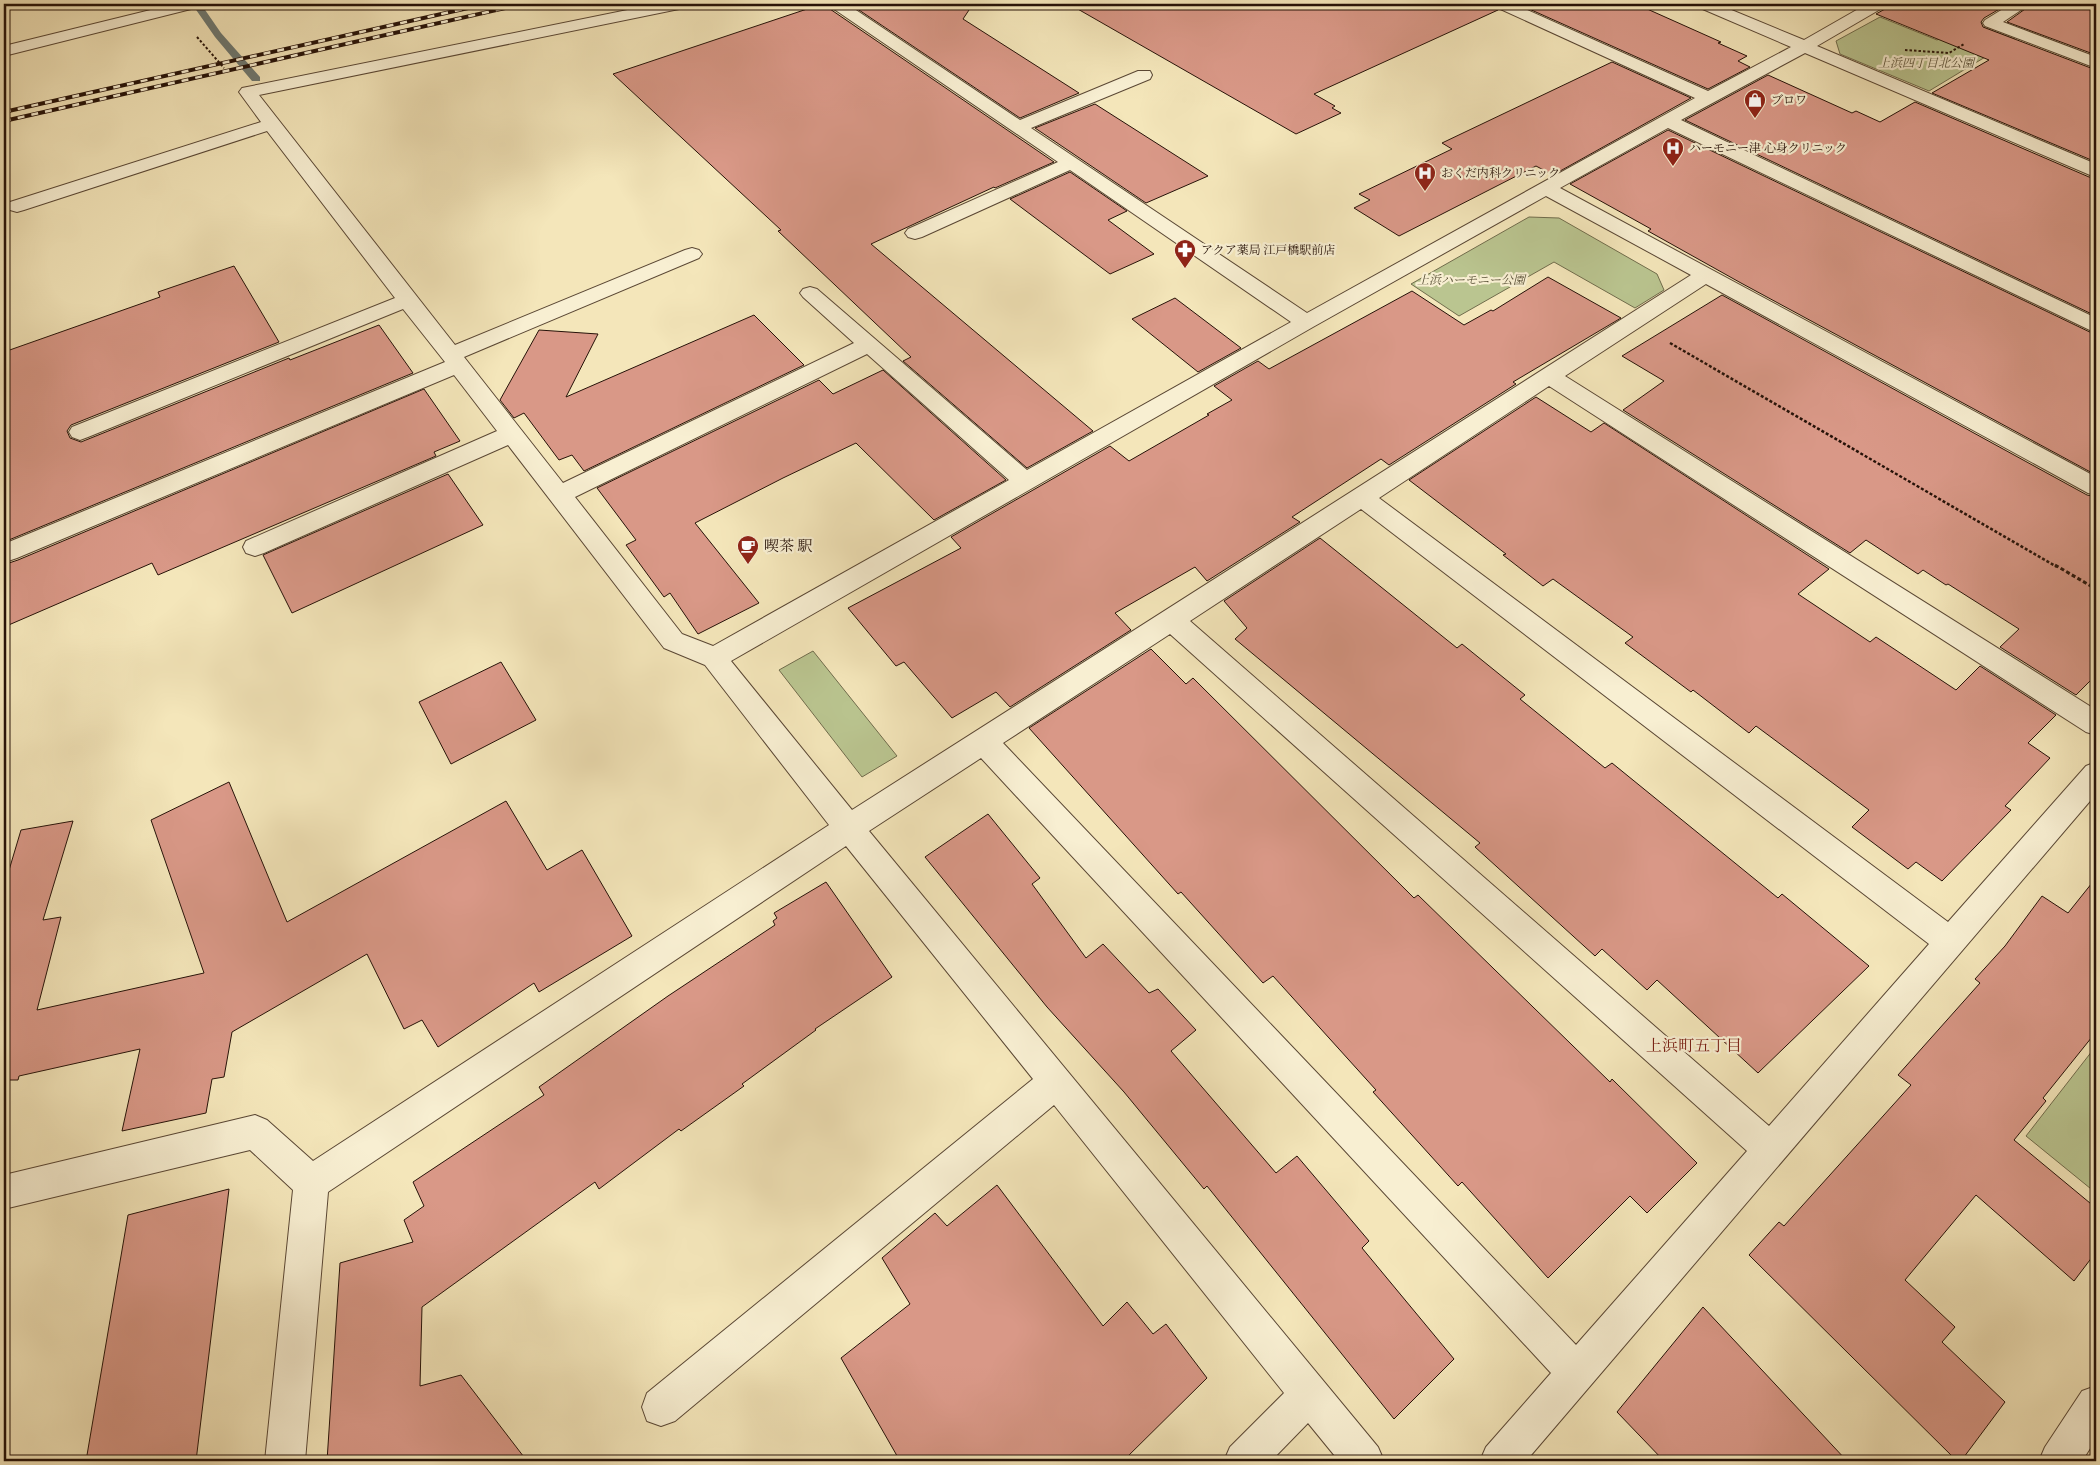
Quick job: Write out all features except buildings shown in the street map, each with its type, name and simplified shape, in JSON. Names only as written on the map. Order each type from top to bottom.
[{"type":"street","points":[[679,4],[248,92],[672,641],[714,658],[849,828],[1364,1461]]},
{"type":"street","points":[[837,4],[1306,322]]},
{"type":"street","points":[[1502,4],[1708,98]]},
{"type":"street","points":[[1704,4],[2096,171]]},
{"type":"street","points":[[714,658],[1306,322],[1708,98],[1804,47],[1878,4]]},
{"type":"street","points":[[2022,4],[1991,23],[2096,63]]},
{"type":"street","points":[[4,51],[179,6]]},
{"type":"street","points":[[1018,127],[1144,75]]},
{"type":"street","points":[[1668,121],[2096,326]]},
{"type":"street","points":[[17,206],[271,124]]},
{"type":"street","points":[[915,233],[1071,163]]},
{"type":"street","points":[[1546,188],[2096,487]]},
{"type":"street","points":[[8,552],[454,360],[692,254]]},
{"type":"street","points":[[311,1183],[849,828],[1706,275]]},
{"type":"street","points":[[810,292],[1025,481]]},
{"type":"street","points":[[80,432],[407,300]]},
{"type":"street","points":[[559,495],[870,344]]},
{"type":"street","points":[[1549,376],[2096,724]]},
{"type":"street","points":[[255,547],[511,434]]},
{"type":"street","points":[[1362,498],[1950,942]]},
{"type":"street","points":[[1171,620],[1771,1150]]},
{"type":"street","points":[[983,741],[1577,1373]]},
{"type":"street","points":[[1500,1461],[2096,774]]},
{"type":"street","points":[[661,1407],[1056,1082]]},
{"type":"street","points":[[4,1192],[255,1132],[311,1183]]},
{"type":"street","points":[[286,1461],[311,1183]]},
{"type":"street","points":[[1244,1461],[1310,1394]]},
{"type":"street","points":[[2060,1461],[2096,1405]]},
{"type":"path","points":[[1863,72],[1904,50],[1949,53],[1996,25]]},
{"type":"path","points":[[1634,322],[2096,589]]},
{"type":"green space","name":"上浜四丁目北公園","points":[[1880,17],[1937,40],[1969,22],[2015,39],[1929,91],[1840,54],[1836,41]]},
{"type":"green space","name":"上浜ハーモニー公園","points":[[1529,217],[1559,218],[1657,274],[1664,290],[1635,308],[1554,262],[1459,316],[1411,284]]},
{"type":"green space","points":[[813,651],[897,756],[862,777],[779,670]]},
{"type":"green space","points":[[2096,1046],[2096,1193],[2026,1136]]},
{"type":"waterway","points":[[197,4],[218,35],[256,79]]},
{"type":"railway","points":[[4,112],[486,4]]},
{"type":"railway","points":[[4,121],[523,4]]},
{"type":"place","name":"ブロワ","points":[[1755,119]]},
{"type":"place","name":"ハーモニー津 心身クリニック","points":[[1673,167]]},
{"type":"place","name":"おくだ内科クリニック","points":[[1425,192]]},
{"type":"place","name":"アクア薬局 江戸橋駅前店","points":[[1185,269]]},
{"type":"place","name":"喫茶 駅","points":[[748,565]]},
{"type":"district","name":"上浜町五丁目","points":[[1694,1045]]}]
